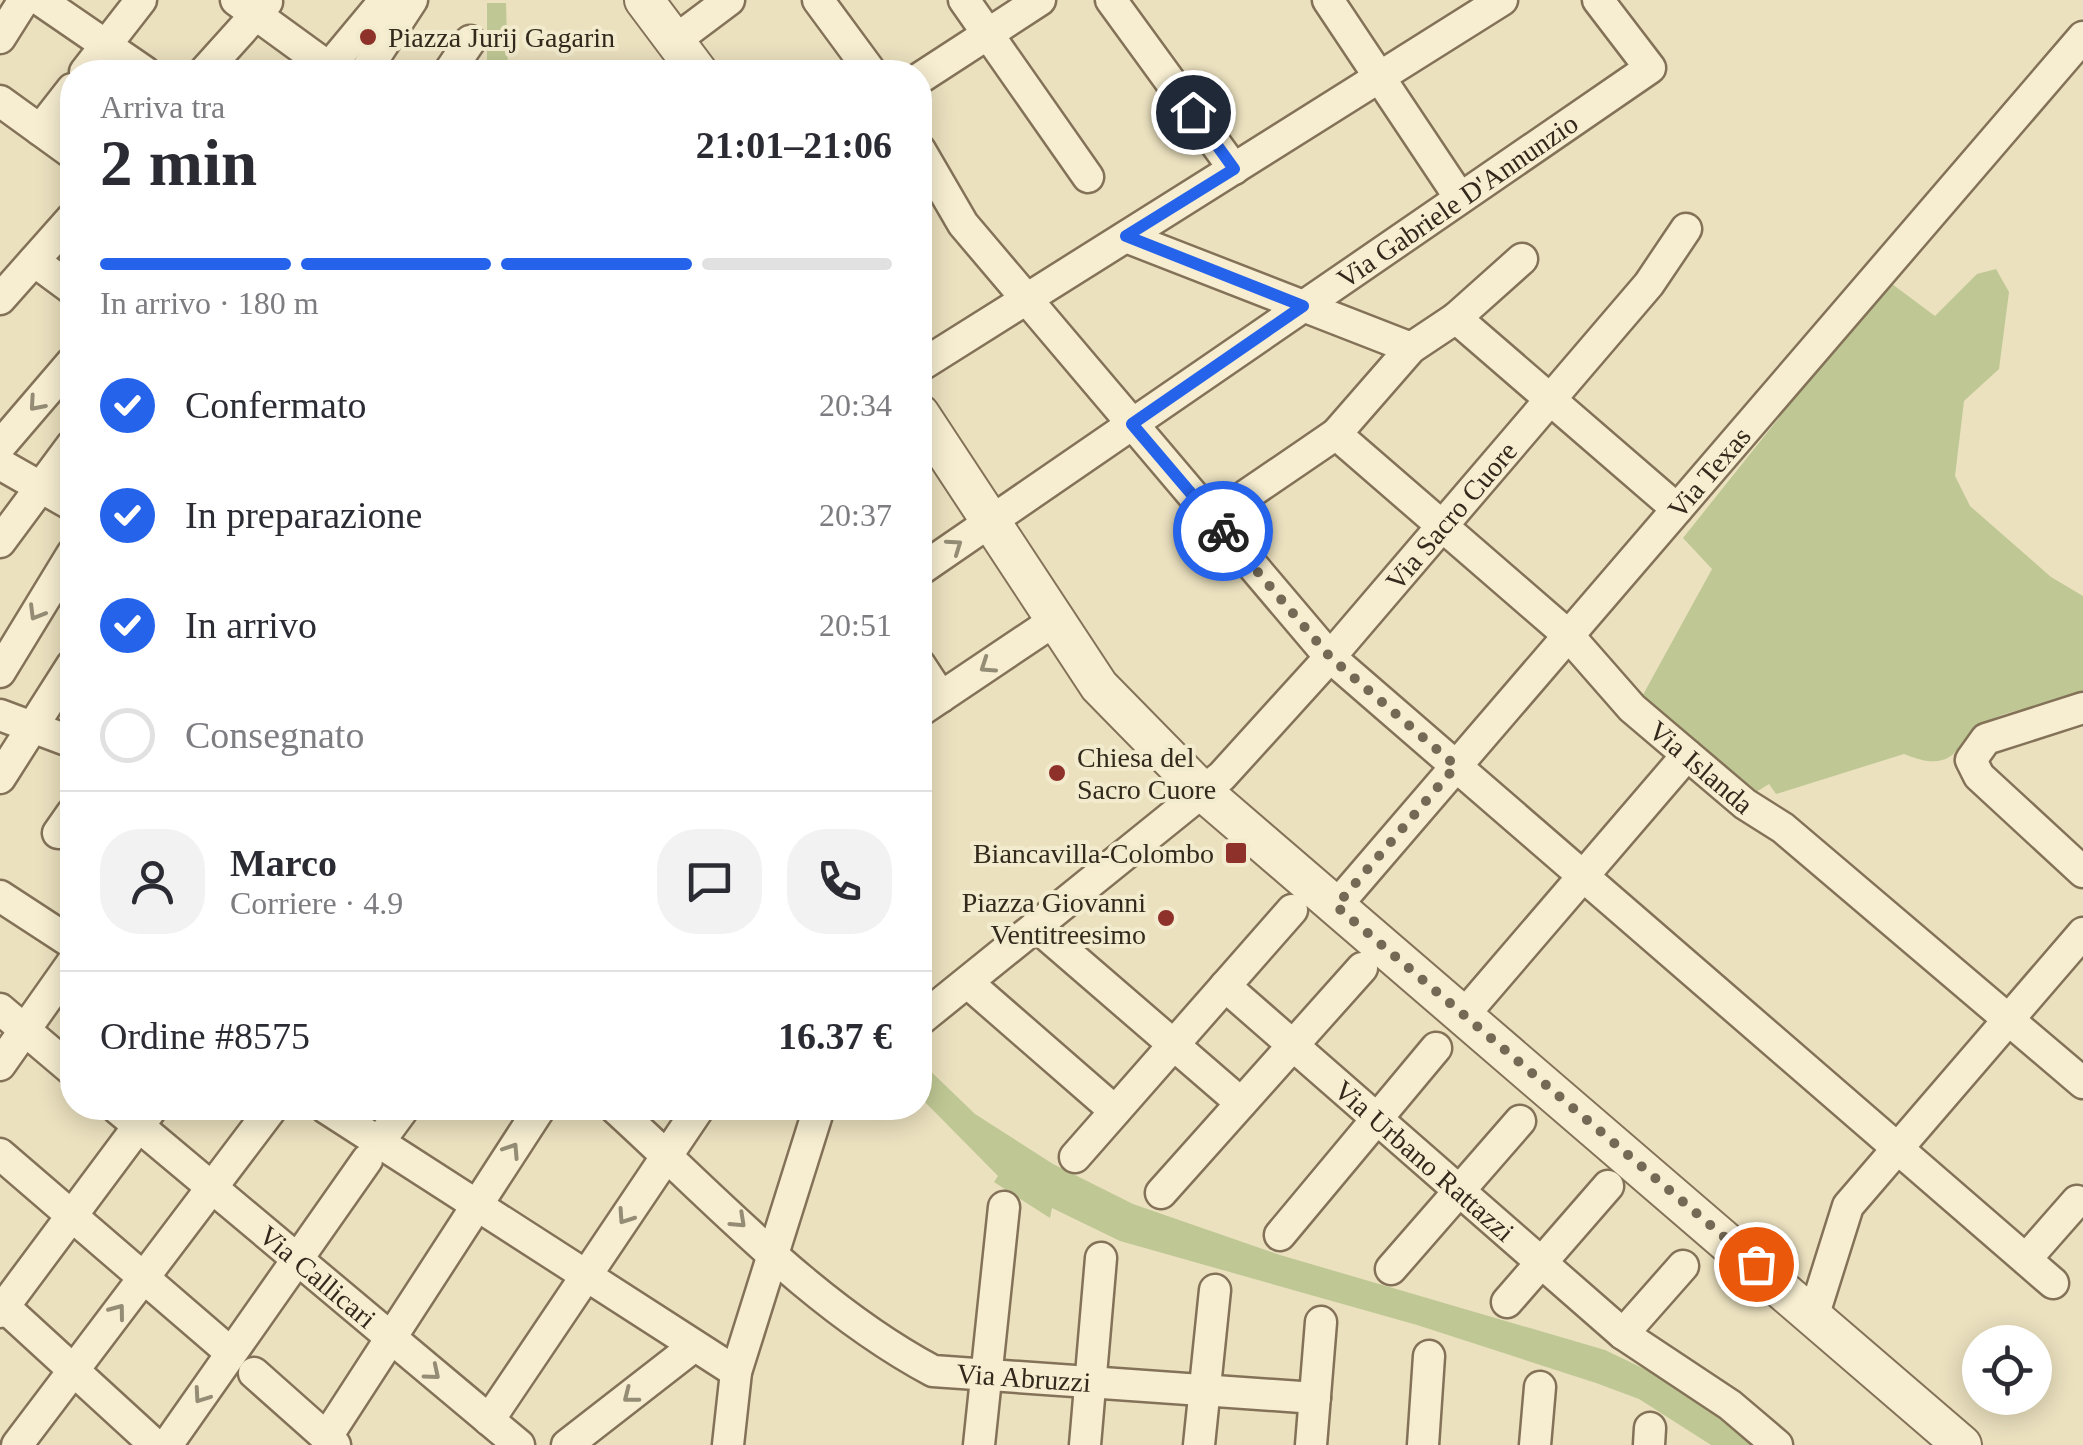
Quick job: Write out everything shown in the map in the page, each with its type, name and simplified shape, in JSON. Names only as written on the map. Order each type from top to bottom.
[{"type":"street","points":[[0,38],[24,0]]},
{"type":"street","points":[[40,0],[127,60]]},
{"type":"street","points":[[94,60],[141,0]]},
{"type":"street","points":[[339,60],[385,0]]},
{"type":"street","points":[[373,60],[412,0]]},
{"type":"street","points":[[644,0],[691,60]]},
{"type":"street","points":[[677,38],[729,0]]},
{"type":"street","points":[[818,0],[862,60]]},
{"type":"street","points":[[964,0],[1088,177]]},
{"type":"street","points":[[932,70],[1040,0]]},
{"type":"street","points":[[1111,0],[1234,169]]},
{"type":"street","points":[[1328,0],[1460,198]]},
{"type":"street","points":[[932,358],[1502,0]]},
{"type":"street","name":"Via Gabriele D'Annunzio","points":[[932,562],[1650,68],[1598,0]]},
{"type":"street","points":[[213,60],[254,5],[317,60]]},
{"type":"street","name":"Via Texas","points":[[1336,906],[2083,38]]},
{"type":"street","points":[[458,60],[470,41]]},
{"type":"street","points":[[0,101],[60,144]]},
{"type":"street","points":[[40,130],[60,104]]},
{"type":"street","points":[[932,171],[963,224],[1330,657],[2053,1282]]},
{"type":"street","name":"Via Sacro Cuore","points":[[932,1011],[1222,776],[1330,657],[1648,284],[1686,229]]},
{"type":"street","points":[[2,293],[60,232]]},
{"type":"street","points":[[1126,236],[1410,348]]},
{"type":"street","points":[[1213,518],[1336,434],[1410,348],[1456,318],[1522,260]]},
{"type":"street","points":[[34,261],[60,280]]},
{"type":"street","points":[[1456,318],[1677,508]]},
{"type":"street","points":[[0,446],[60,376]]},
{"type":"street","points":[[932,433],[1099,686],[1202,791],[1962,1445]]},
{"type":"street","name":"Via Islanda","points":[[1336,434],[1568,636],[1632,708],[1687,756],[1783,828],[2083,1083]]},
{"type":"street","points":[[0,542],[60,461]]},
{"type":"street","points":[[0,464],[60,498]]},
{"type":"street","points":[[0,672],[60,574]]},
{"type":"street","points":[[932,703],[1054,621]]},
{"type":"street","points":[[0,778],[60,684]]},
{"type":"street","points":[[2083,708],[1986,739],[1971,760],[1980,776],[2083,872]]},
{"type":"street","points":[[0,714],[60,738]]},
{"type":"street","points":[[1463,1016],[1687,756]]},
{"type":"street","points":[[0,896],[60,935]]},
{"type":"street","points":[[1074,1157],[1292,910]]},
{"type":"street","points":[[1036,926],[1240,1103]]},
{"type":"street","points":[[1814,1314],[1848,1206],[2083,934]]},
{"type":"street","points":[[1161,1193],[1362,968]]},
{"type":"street","points":[[0,1065],[60,980]]},
{"type":"street","points":[[968,983],[1115,1111]]},
{"type":"street","name":"Via Urbano Rattazzi","points":[[1225,986],[1624,1334],[1730,1405],[1777,1445]]},
{"type":"street","points":[[0,1009],[60,1060]]},
{"type":"street","points":[[1280,1235],[1436,1048]]},
{"type":"street","points":[[132,1120],[72,1216],[1,1307],[156,1445]]},
{"type":"street","name":"Via Callicari","points":[[142,1120],[212,1187],[519,1445]]},
{"type":"street","points":[[18,1445],[263,1120]]},
{"type":"street","points":[[339,1120],[373,1151],[476,1205],[736,1372]]},
{"type":"street","points":[[167,1445],[395,1120]]},
{"type":"street","points":[[254,1373],[330,1441],[391,1338],[532,1120]]},
{"type":"street","name":"Via Abruzzi","points":[[628,1120],[773,1253],[886,1346],[933,1371],[1315,1398]]},
{"type":"street","points":[[489,1420],[691,1120]]},
{"type":"street","points":[[728,1445],[736,1372],[815,1120]]},
{"type":"street","points":[[1390,1269],[1520,1121]]},
{"type":"street","points":[[0,1154],[231,1353]]},
{"type":"street","points":[[1507,1302],[1608,1186]]},
{"type":"street","points":[[2026,1259],[2077,1201]]},
{"type":"street","points":[[979,1445],[1004,1207]]},
{"type":"street","points":[[1085,1445],[1101,1258]]},
{"type":"street","points":[[1624,1334],[1683,1266]]},
{"type":"street","points":[[1199,1445],[1216,1290]]},
{"type":"street","points":[[1311,1445],[1321,1322]]},
{"type":"street","points":[[567,1445],[693,1347]]},
{"type":"street","points":[[1423,1445],[1429,1356]]},
{"type":"street","points":[[1535,1445],[1540,1387]]},
{"type":"green space","points":[[487,3],[506,3],[508,60],[487,60]]},
{"type":"green space","points":[[1996,269],[2009,292],[1999,369],[1964,401],[1955,476],[1970,506],[2051,577],[2083,596],[2083,698],[2023,709],[1990,720],[1955,752],[1937,761],[1904,754],[1776,794],[1769,784],[1753,794],[1639,702],[1712,569],[1683,538],[1888,281],[1935,316],[1977,274]]},
{"type":"green space","points":[[932,1073],[975,1114],[1053,1164],[1133,1204],[1280,1255],[1605,1350],[1682,1387],[1760,1445],[1711,1445],[1639,1399],[1596,1383],[1417,1325],[1120,1241],[1052,1208],[1050,1218],[994,1182],[998,1176],[932,1109]]},
{"type":"way so far","points":[[1223,531],[1330,657],[1456,766],[1336,906],[1756,1264]]},
{"type":"place","name":"Piazza Jurij Gagarin","points":[[368,37]]},
{"type":"place","name":"Chiesa del Sacro Cuore","points":[[1057,773]]},
{"type":"place","name":"Biancavilla-Colombo","points":[[1236,853]]},
{"type":"place","name":"Piazza Giovanni Ventitreesimo","points":[[1166,918]]},
{"type":"route","points":[[1193,112],[1234,169],[1126,236],[1303,306],[1132,424],[1223,531]]}]
